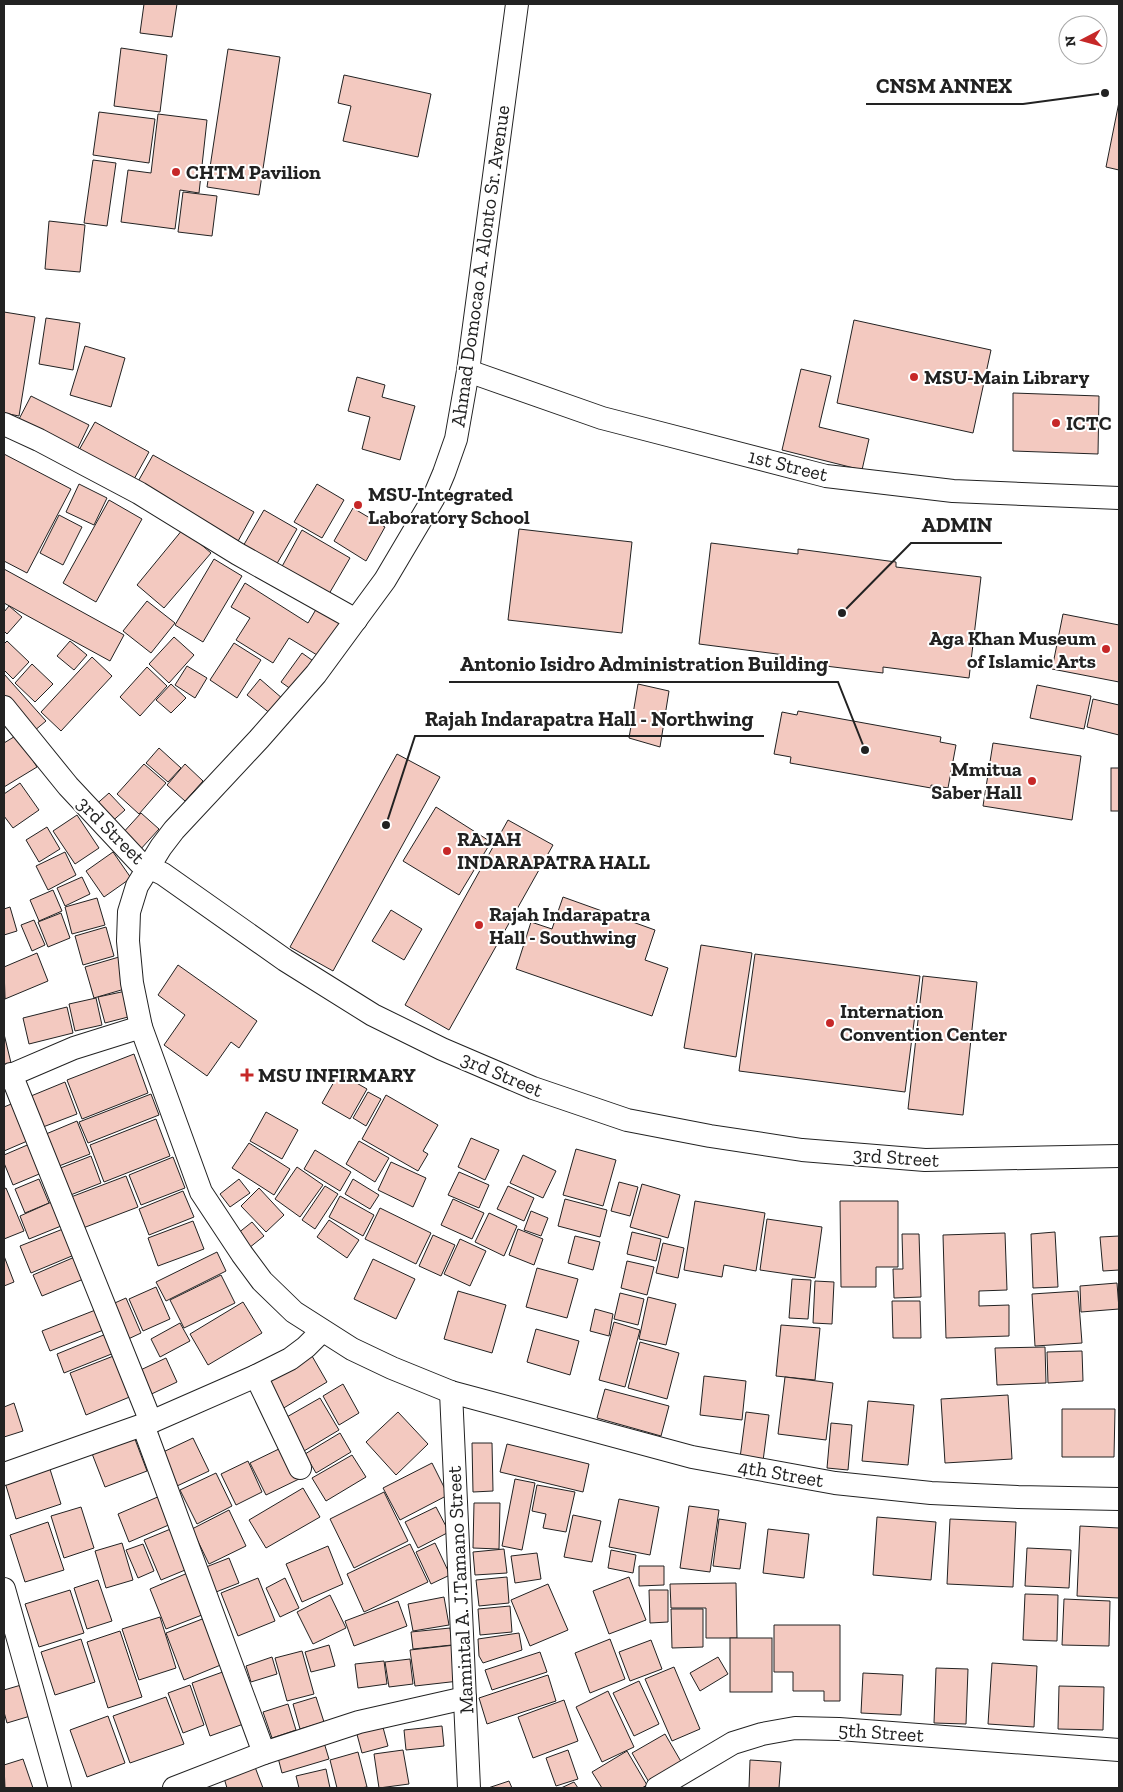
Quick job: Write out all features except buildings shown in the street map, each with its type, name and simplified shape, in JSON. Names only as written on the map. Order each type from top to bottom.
[{"type":"street","name":"Ahmad Domocao A. Alonto Sr. Avenue","points":[[450,1392],[352,1349],[322,1331],[294,1312],[262,1281],[242,1254],[202,1192],[141,1027],[132,983],[128,931],[129,912],[137,886],[174,830],[300,693],[356,620],[389,572],[433,499],[444,473],[456,439],[468,371],[517,4]]},
{"type":"street","name":"1st Street","points":[[468,371],[602,418],[826,476],[953,491],[1119,498]]},
{"type":"street","points":[[4,424],[40,440],[139,493],[272,574],[356,620]]},
{"type":"street","name":"3rd Street","points":[[4,707],[68,786],[130,852],[148,868],[163,874],[285,960],[373,1015],[442,1049],[533,1088],[627,1120],[710,1136],[802,1150],[925,1160],[1119,1156]]},
{"type":"street","points":[[141,1027],[74,1048],[7,1076],[147,1424],[264,1753]]},
{"type":"street","points":[[4,1474],[147,1424],[256,1376],[290,1358],[306,1347],[322,1331]]},
{"type":"street","points":[[256,1376],[300,1468]]},
{"type":"street","name":"4th Street","points":[[450,1392],[692,1457],[835,1483],[931,1493],[1119,1499]]},
{"type":"street","name":"Mamintal A. J.Tamano Street","points":[[450,1392],[469,1788]]},
{"type":"street","points":[[4,1589],[60,1788]]},
{"type":"street","points":[[174,1788],[264,1753],[359,1722],[465,1698]]},
{"type":"street","name":"5th Street","points":[[657,1788],[733,1743],[762,1734],[795,1728],[839,1729],[1119,1750]]},
{"type":"place","name":"CNSM ANNEX","points":[[1105,93]]},
{"type":"place","name":"CHTM Pavilion","points":[[176,172]]},
{"type":"place","name":"MSU-Main Library","points":[[914,377]]},
{"type":"place","name":"ICTC","points":[[1056,423]]},
{"type":"place","name":"MSU-Integrated Laboratory School","points":[[358,505]]},
{"type":"place","name":"ADMIN","points":[[842,613]]},
{"type":"place","name":"Aga Khan Museum of Islamic Arts","points":[[1106,649]]},
{"type":"place","name":"Antonio Isidro Administration Building","points":[[865,750]]},
{"type":"place","name":"Mmitua Saber Hall","points":[[1032,781]]},
{"type":"place","name":"Rajah Indarapatra Hall - Northwing","points":[[386,825]]},
{"type":"place","name":"RAJAH INDARAPATRA HALL","points":[[447,851]]},
{"type":"place","name":"Rajah Indarapatra Hall - Southwing","points":[[479,925]]},
{"type":"place","name":"Internation Convention Center","points":[[830,1023]]},
{"type":"place","name":"MSU INFIRMARY","points":[[247,1075]]}]
